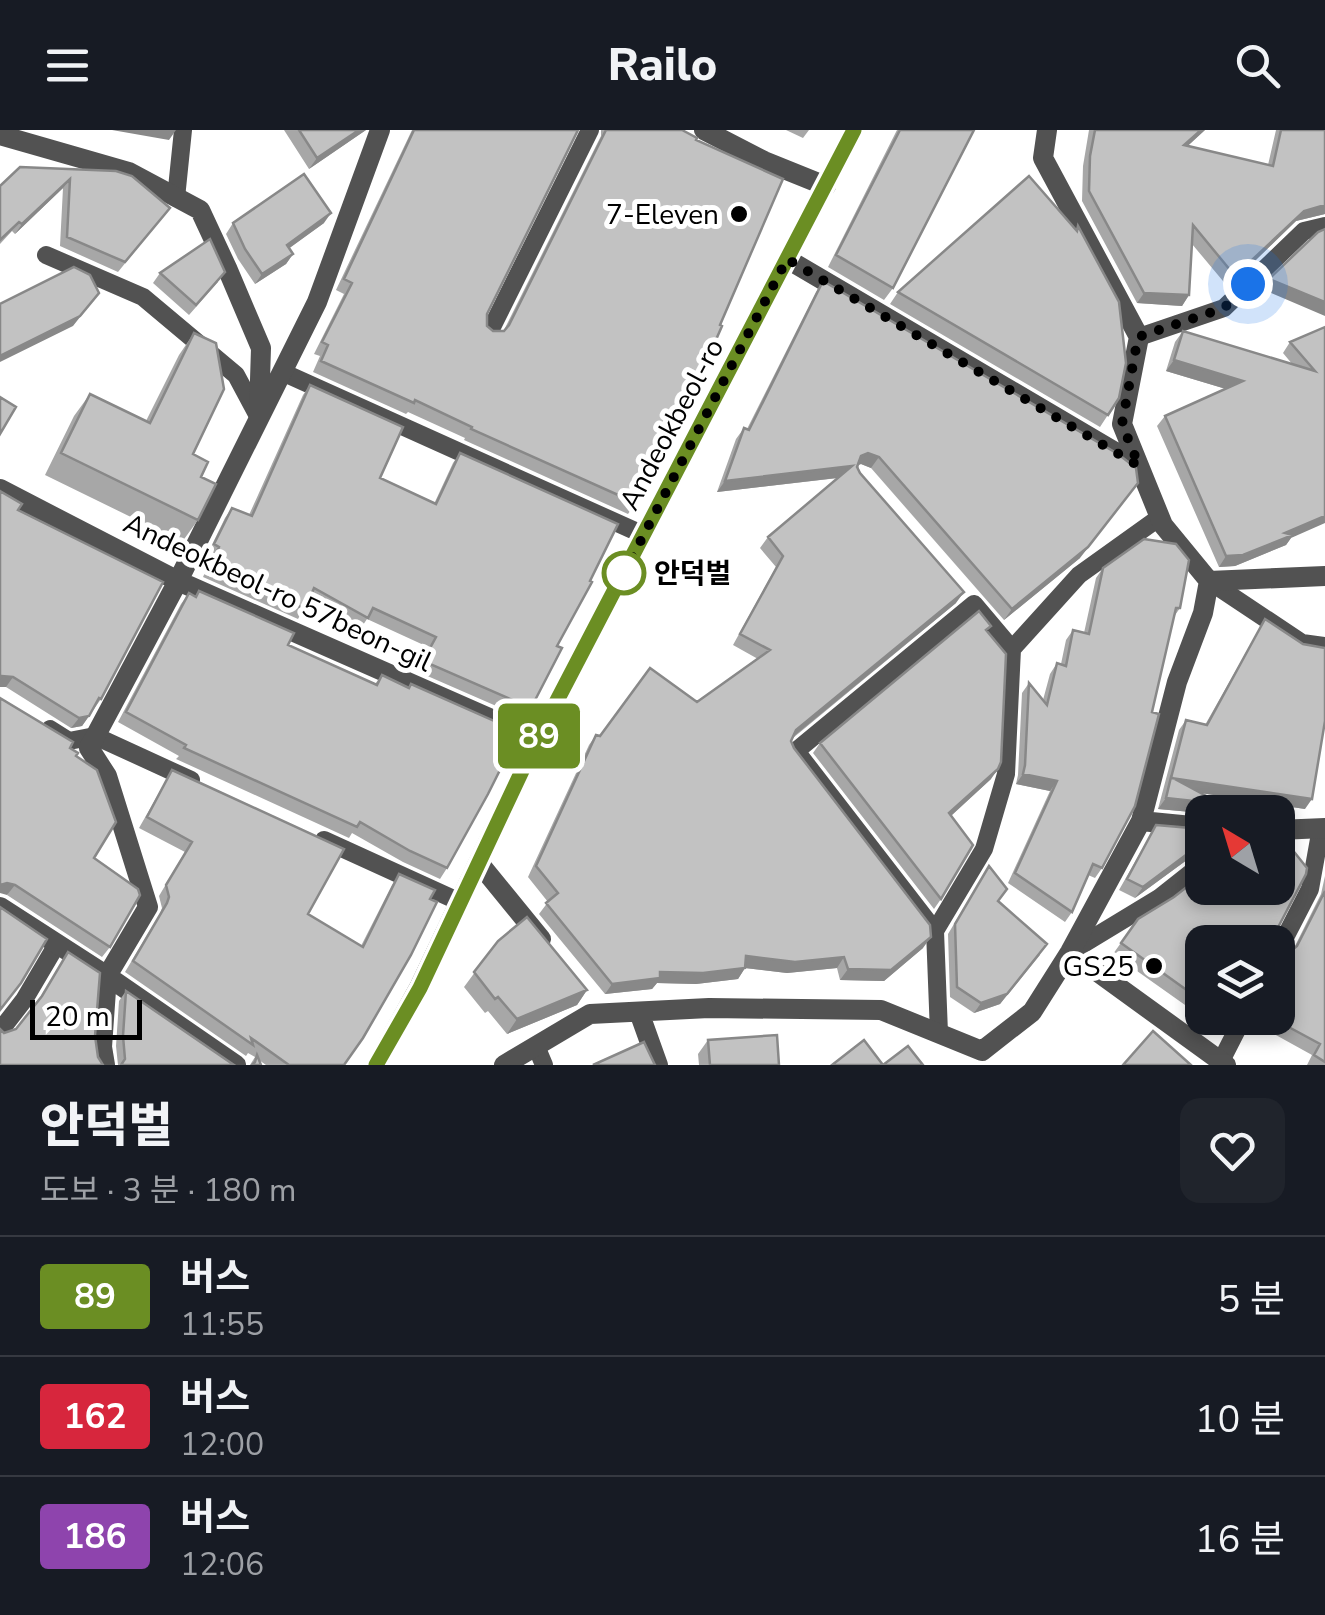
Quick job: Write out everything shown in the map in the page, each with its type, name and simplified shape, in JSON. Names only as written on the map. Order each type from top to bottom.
[{"type":"street","points":[[105,1065],[102,1047],[107,976],[148,907],[108,776],[89,748],[178,581],[317,302],[380,130]]},
{"type":"street","points":[[704,130],[764,161],[826,186]]},
{"type":"street","name":"Andeokbeol-ro","points":[[376,1065],[420,988],[537,739],[854,130]]},
{"type":"street","points":[[1048,130],[1043,158],[1138,337],[1122,424],[1163,525],[1209,581]]},
{"type":"street","points":[[0,136],[128,172],[200,210],[261,348],[259,418]]},
{"type":"street","points":[[787,259],[1139,466]]},
{"type":"street","name":"Andeokbeol-ro 57beon-gil","points":[[0,489],[178,581],[537,739]]},
{"type":"street","points":[[1209,581],[1325,576]]},
{"type":"street","points":[[504,1065],[540,1056],[596,1006],[639,1012],[709,1008],[881,1010],[939,1033],[980,1060],[1032,1012],[1070,952],[1141,821],[1176,682],[1203,613],[1209,581]]},
{"type":"street","points":[[1141,821],[1185,825]]},
{"type":"street","points":[[1295,829],[1323,828]]},
{"type":"street","points":[[479,863],[553,953]]},
{"type":"street","points":[[0,907],[236,1065]]},
{"type":"street","points":[[1070,952],[1223,1063]]},
{"type":"street","points":[[639,1012],[658,1065]]},
{"type":"lane","points":[[176,198],[184,130]]},
{"type":"lane","points":[[490,331],[590,130]]},
{"type":"lane","points":[[1138,337],[1224,308],[1304,231],[1325,226]]},
{"type":"lane","points":[[46,256],[142,297],[236,374],[259,418]]},
{"type":"lane","points":[[282,372],[644,535]]},
{"type":"lane","points":[[939,1033],[935,930],[984,849],[1006,774],[1012,649],[1079,575],[1160,517]]},
{"type":"lane","points":[[1209,581],[1302,642],[1325,646]]},
{"type":"lane","points":[[935,930],[796,751],[968,597],[1012,649]]},
{"type":"lane","points":[[28,715],[69,741],[95,736],[199,783]]},
{"type":"lane","points":[[1291,925],[1310,889],[1323,828]]},
{"type":"lane","points":[[304,831],[460,902]]},
{"type":"lane","points":[[1070,952],[1185,877]]},
{"type":"lane","points":[[0,1031],[24,1000],[57,944]]},
{"type":"lane","points":[[1223,1063],[1236,1035]]},
{"type":"building","points":[[299,130],[359,130],[317,158]]},
{"type":"building","points":[[414,130],[578,130],[487,314],[487,326],[493,331],[504,331],[509,325],[606,130],[682,130],[783,179],[720,325],[697,383],[700,385],[677,429],[672,427],[636,503],[415,400],[414,403],[321,361],[328,345],[322,342],[352,283],[344,279]]},
{"type":"building","points":[[900,130],[974,130],[893,288],[836,255]]},
{"type":"building","points":[[1095,130],[1201,130],[1184,145],[1273,166],[1281,130],[1325,130],[1325,205],[1304,211],[1235,276],[1193,225],[1189,295],[1144,293],[1089,191]]},
{"type":"building","points":[[20,167],[116,171],[132,176],[170,208],[125,262],[67,237],[70,179],[0,240],[0,186]]},
{"type":"building","points":[[304,174],[331,213],[287,245],[293,254],[262,274],[233,223]]},
{"type":"building","points":[[1029,176],[1077,231],[1078,226],[1119,302],[1126,363],[1119,398],[1108,415],[898,292]]},
{"type":"building","points":[[1325,229],[1325,302],[1269,279],[1318,232]]},
{"type":"building","points":[[210,239],[225,272],[196,305],[160,273]]},
{"type":"building","points":[[74,267],[90,275],[99,293],[80,316],[0,356],[0,304]]},
{"type":"building","points":[[823,281],[1118,454],[1136,468],[1138,483],[1088,547],[1012,609],[879,457],[868,453],[861,456],[857,467],[860,473],[964,592],[796,730],[791,741],[930,925],[931,937],[891,970],[848,969],[844,957],[795,962],[746,956],[745,968],[703,973],[660,972],[660,978],[612,984],[546,903],[558,893],[536,866],[596,735],[600,736],[650,668],[697,702],[770,650],[740,634],[783,556],[768,537],[852,466],[725,481],[744,428],[749,430]]},
{"type":"building","points":[[1325,327],[1325,516],[1285,533],[1293,535],[1243,555],[1226,556],[1165,416],[1243,381],[1174,360],[1183,331],[1315,371],[1290,342]]},
{"type":"building","points":[[194,333],[216,343],[224,389],[193,454],[208,462],[201,477],[216,484],[198,520],[61,453],[90,394],[150,423]]},
{"type":"building","points":[[310,385],[403,427],[380,478],[436,504],[460,453],[618,524],[531,708],[423,661],[436,637],[373,608],[368,618],[314,588],[305,609],[210,567],[219,547],[214,544],[232,508],[252,516]]},
{"type":"building","points":[[0,397],[16,407],[0,434]]},
{"type":"building","points":[[0,491],[22,504],[18,510],[163,582],[89,716],[79,718],[13,677],[0,679]]},
{"type":"building","points":[[1144,539],[1176,544],[1189,560],[1180,608],[1176,608],[1152,712],[1159,714],[1135,806],[1102,868],[1093,864],[1072,912],[1015,873],[1057,781],[1023,774],[1029,683],[1047,705],[1057,663],[1066,666],[1073,630],[1089,634],[1103,568]]},
{"type":"building","points":[[199,591],[294,633],[288,645],[377,685],[382,675],[409,688],[411,684],[519,732],[447,868],[360,822],[357,827],[184,748],[186,745],[126,712],[189,593],[196,597]]},
{"type":"building","points":[[979,611],[991,626],[986,630],[1006,654],[1001,762],[949,813],[973,845],[941,899],[820,743]]},
{"type":"building","points":[[1265,619],[1303,644],[1325,648],[1325,721],[1312,799],[1171,778],[1186,720],[1207,725]]},
{"type":"building","points":[[0,698],[73,742],[70,748],[78,753],[76,756],[97,770],[116,822],[94,858],[138,889],[140,895],[110,947],[15,885],[0,885]]},
{"type":"building","points":[[172,770],[344,849],[308,914],[363,947],[399,874],[435,890],[430,899],[437,902],[411,955],[344,1065],[289,1065],[251,1038],[253,1045],[133,961],[167,903],[166,885],[192,842],[147,817]]},
{"type":"building","points":[[1171,777],[1204,795],[1185,795],[1185,800],[1166,798]]},
{"type":"building","points":[[1156,825],[1185,828],[1185,856],[1143,887],[1127,879]]},
{"type":"building","points":[[1295,853],[1307,868],[1295,895]]},
{"type":"building","points":[[989,866],[1007,889],[998,901],[1047,944],[1007,994],[981,1003],[957,987],[955,924]]},
{"type":"building","points":[[1185,888],[1185,905],[1290,905],[1279,925],[1185,925],[1185,989],[1121,943],[1138,919]]},
{"type":"building","points":[[1325,891],[1325,1062],[1314,1055],[1320,1044],[1295,1030],[1297,946]]},
{"type":"building","points":[[0,907],[47,939],[0,1010]]},
{"type":"building","points":[[527,917],[587,990],[517,1019],[474,972],[498,941]]},
{"type":"building","points":[[68,952],[100,973],[95,1036],[103,1065],[0,1065],[0,1029],[4,1033],[16,1029],[42,996]]},
{"type":"building","points":[[126,991],[234,1065],[121,1065],[125,1059]]},
{"type":"building","points":[[1153,1031],[1191,1065],[1123,1065]]},
{"type":"building","points":[[777,1035],[779,1065],[710,1065],[708,1040]]},
{"type":"building","points":[[864,1040],[883,1065],[832,1065]]},
{"type":"building","points":[[644,1042],[655,1065],[593,1065]]},
{"type":"building","points":[[908,1046],[923,1065],[883,1065]]},
{"type":"bus line","name":"89","points":[[376,1065],[420,988],[537,739],[854,130]]},
{"type":"place","name":"7-Eleven","points":[[739,214]]},
{"type":"place","name":"안덕벌","points":[[624,573]]},
{"type":"place","name":"GS25","points":[[1154,966]]},
{"type":"route","points":[[624,573],[787,259],[1139,466],[1122,424],[1138,337],[1224,308],[1248,284]]}]
